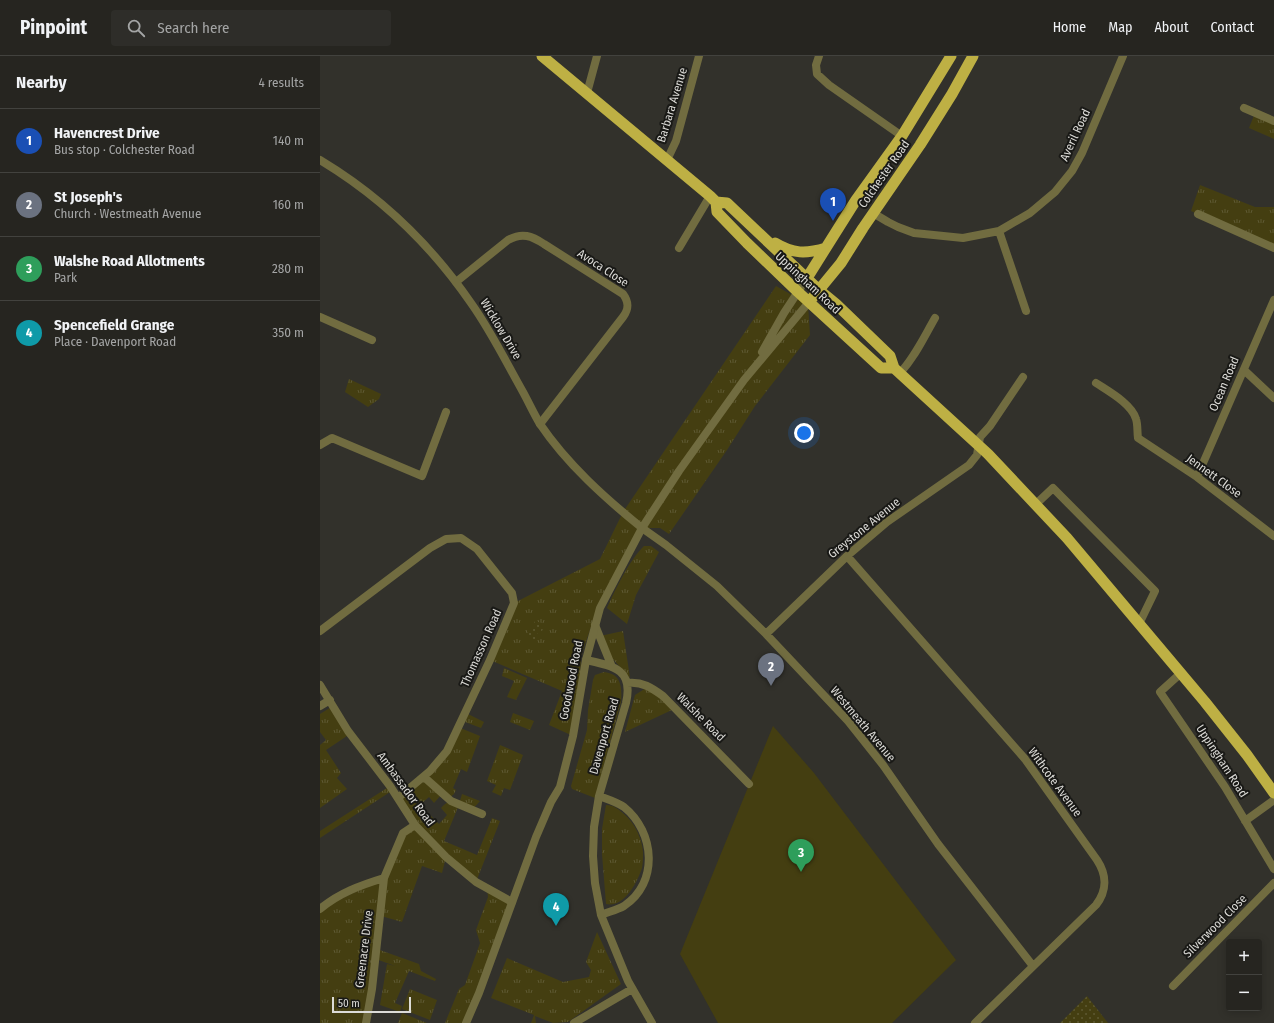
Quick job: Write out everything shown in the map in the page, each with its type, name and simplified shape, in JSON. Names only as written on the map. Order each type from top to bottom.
[{"type":"highway","name":"Uppingham Road","points":[[542,56],[713,199],[727,203],[890,356],[897,371],[979,446],[1067,538],[1247,755],[1274,793]]},
{"type":"highway","name":"Colchester Road","points":[[807,278],[856,200],[902,136],[951,56]]},
{"type":"highway","name":"Colchester Road","points":[[809,302],[841,263],[873,213],[920,145],[952,94],[973,56]]},
{"type":"highway","name":"Uppingham Road","points":[[713,199],[717,212],[798,292],[881,368],[897,371]]},
{"type":"highway","points":[[764,237],[778,245],[799,252],[814,251],[826,248]]},
{"type":"street","points":[[587,93],[597,56]]},
{"type":"street","name":"Barbara Avenue","points":[[667,160],[676,141],[699,56]]},
{"type":"street","points":[[819,56],[816,65],[817,74],[830,85],[902,136]]},
{"type":"street","name":"Averil Road","points":[[873,213],[898,227],[914,232],[963,238],[999,231],[1030,213],[1055,192],[1072,171],[1082,153],[1123,56]]},
{"type":"street","points":[[1244,108],[1274,121]]},
{"type":"street","name":"Wicklow Drive","points":[[320,160],[353,182],[392,213],[426,247],[456,282],[486,326],[540,424],[578,470],[642,528]]},
{"type":"street","points":[[679,248],[713,199]]},
{"type":"street","points":[[1198,214],[1274,248]]},
{"type":"street","points":[[999,231],[1026,311]]},
{"type":"street","name":"Avoca Close","points":[[456,282],[508,240],[517,236],[527,235],[536,239],[623,294],[626,298],[628,308],[623,317],[540,424]]},
{"type":"street","name":"Goodwood Road","points":[[753,369],[807,278]]},
{"type":"street","name":"Ocean Road","points":[[1197,477],[1274,300]]},
{"type":"street","name":"Goodwood Road","points":[[466,1023],[479,994],[536,837],[551,802],[560,787],[573,736],[586,660],[600,608],[642,528],[679,471],[753,369],[809,302]]},
{"type":"street","points":[[320,317],[372,340]]},
{"type":"street","points":[[897,371],[907,365],[935,318]]},
{"type":"street","points":[[1244,370],[1274,398]]},
{"type":"street","name":"Greystone Avenue","points":[[766,634],[847,556],[887,522],[969,465],[977,455],[980,437],[990,426],[1023,377]]},
{"type":"street","name":"Jennett Close","points":[[1096,383],[1111,392],[1126,404],[1136,418],[1138,438],[1197,477],[1274,536]]},
{"type":"street","points":[[320,445],[332,438],[422,476],[446,412]]},
{"type":"street","points":[[1036,504],[1053,488],[1155,591],[1139,624]]},
{"type":"street","name":"Westmeath Avenue","points":[[642,528],[666,545],[717,586],[766,634],[842,715],[883,766],[938,844],[1034,966]]},
{"type":"street","name":"Thomasson Road","points":[[320,631],[430,548],[446,539],[461,538],[477,549],[512,593],[514,603],[490,660],[450,745],[439,762],[424,777],[398,798]]},
{"type":"street","name":"Withcote Avenue","points":[[847,556],[1025,759],[1103,870],[1105,882],[1100,900],[975,1023]]},
{"type":"street","points":[[595,625],[612,667]]},
{"type":"street","points":[[586,660],[612,667],[623,675],[627,683]]},
{"type":"street","name":"Uppingham Road","points":[[1180,673],[1160,692],[1225,787],[1274,869]]},
{"type":"street","name":"Walshe Road","points":[[627,683],[634,682],[645,684],[663,696],[749,784]]},
{"type":"street","name":"Davenport Road","points":[[627,683],[628,695],[599,796],[594,828],[593,856],[595,883],[601,915],[632,989],[652,1023]]},
{"type":"street","name":"Ambassador Road","points":[[320,685],[348,731],[390,786],[415,824],[446,857],[476,882],[512,902]]},
{"type":"street","points":[[320,706],[330,700]]},
{"type":"street","points":[[424,777],[451,802],[482,814]]},
{"type":"street","points":[[599,796],[624,807],[634,817],[644,834],[649,854],[649,862],[645,879],[636,894],[623,906],[601,915]]},
{"type":"street","points":[[1245,821],[1274,800]]},
{"type":"street","name":"Greenacre Drive","points":[[366,1023],[372,989],[384,878],[402,834],[415,824]]},
{"type":"street","points":[[320,909],[330,901],[361,885],[384,878]]},
{"type":"street","name":"Silverwood Close","points":[[1173,986],[1274,883]]},
{"type":"street","points":[[574,1023],[632,989]]},
{"type":"green space","points":[[1255,113],[1274,121],[1274,139],[1249,128]]},
{"type":"green space","points":[[1200,185],[1255,207],[1274,207],[1274,248],[1191,211]]},
{"type":"green space","points":[[776,286],[808,304],[810,335],[755,406],[727,450],[669,534],[660,528],[642,528],[599,604],[581,656],[580,680],[573,736],[549,725],[562,691],[490,660],[514,603],[600,559],[623,512]]},
{"type":"green space","points":[[349,379],[381,394],[379,399],[368,407],[345,392]]},
{"type":"green space","points":[[644,546],[651,546],[659,552],[636,595],[627,624],[607,608],[628,567]]},
{"type":"green space","points":[[535,621],[545,624],[542,631],[538,632],[534,641],[530,639],[527,629],[533,626]]},
{"type":"green space","points":[[623,631],[630,678],[610,656],[600,636]]},
{"type":"green space","points":[[504,668],[527,678],[516,700],[507,697],[514,681],[502,676]]},
{"type":"green space","points":[[604,672],[610,673],[620,682],[621,702],[595,798],[572,789],[571,786],[587,730],[588,710],[593,680],[595,675]]},
{"type":"green space","points":[[649,686],[674,709],[625,732],[635,695]]},
{"type":"green space","points":[[333,706],[350,734],[326,750],[341,773],[337,778],[347,789],[320,808],[320,745],[326,740],[320,732],[320,714]]},
{"type":"green space","points":[[513,713],[534,721],[530,730],[510,722]]},
{"type":"green space","points":[[468,714],[484,722],[481,728],[465,722]]},
{"type":"green space","points":[[773,726],[814,773],[956,960],[892,1023],[718,1023],[680,954]]},
{"type":"green space","points":[[458,727],[480,736],[467,772],[461,769],[453,788],[456,790],[448,799],[442,794],[434,803],[429,797],[420,805],[439,824],[447,815],[441,808],[449,802],[459,804],[462,794],[480,801],[472,810],[459,805],[444,841],[477,855],[492,818],[500,821],[476,882],[446,857],[442,873],[422,866],[402,922],[381,916],[377,949],[419,964],[421,971],[436,979],[435,981],[409,971],[395,1003],[402,1006],[400,1012],[380,1005],[387,964],[395,966],[376,959],[366,1023],[320,1023],[320,909],[384,878],[396,847],[415,825],[398,798],[430,771]]},
{"type":"green space","points":[[500,745],[523,755],[510,790],[504,788],[501,796],[492,792],[496,785],[487,781]]},
{"type":"green space","points":[[390,786],[393,790],[320,838],[320,831]]},
{"type":"green space","points":[[606,805],[618,809],[628,818],[635,827],[643,852],[642,868],[637,881],[624,898],[613,904],[606,904],[602,854],[602,829]]},
{"type":"green space","points":[[487,889],[512,902],[466,1023],[445,1023],[459,989],[465,985],[480,943],[476,930],[488,897]]},
{"type":"green space","points":[[597,932],[621,984],[568,1022],[553,1023],[535,1016],[536,1023],[531,1023],[534,1015],[491,998],[507,958],[563,982],[589,977],[591,970],[586,962]]},
{"type":"green space","points":[[410,989],[437,1000],[430,1020],[402,1009]]},
{"type":"green space","points":[[1087,996],[1108,1023],[1060,1023]]},
{"type":"green space","points":[[402,1013],[427,1023],[398,1023]]},
{"type":"place","name":"Havencrest Drive","points":[[833,221]]},
{"type":"place","name":"St Joseph's","points":[[771,686]]},
{"type":"place","name":"Walshe Road Allotments","points":[[801,872]]},
{"type":"place","name":"Spencefield Grange","points":[[556,926]]}]
